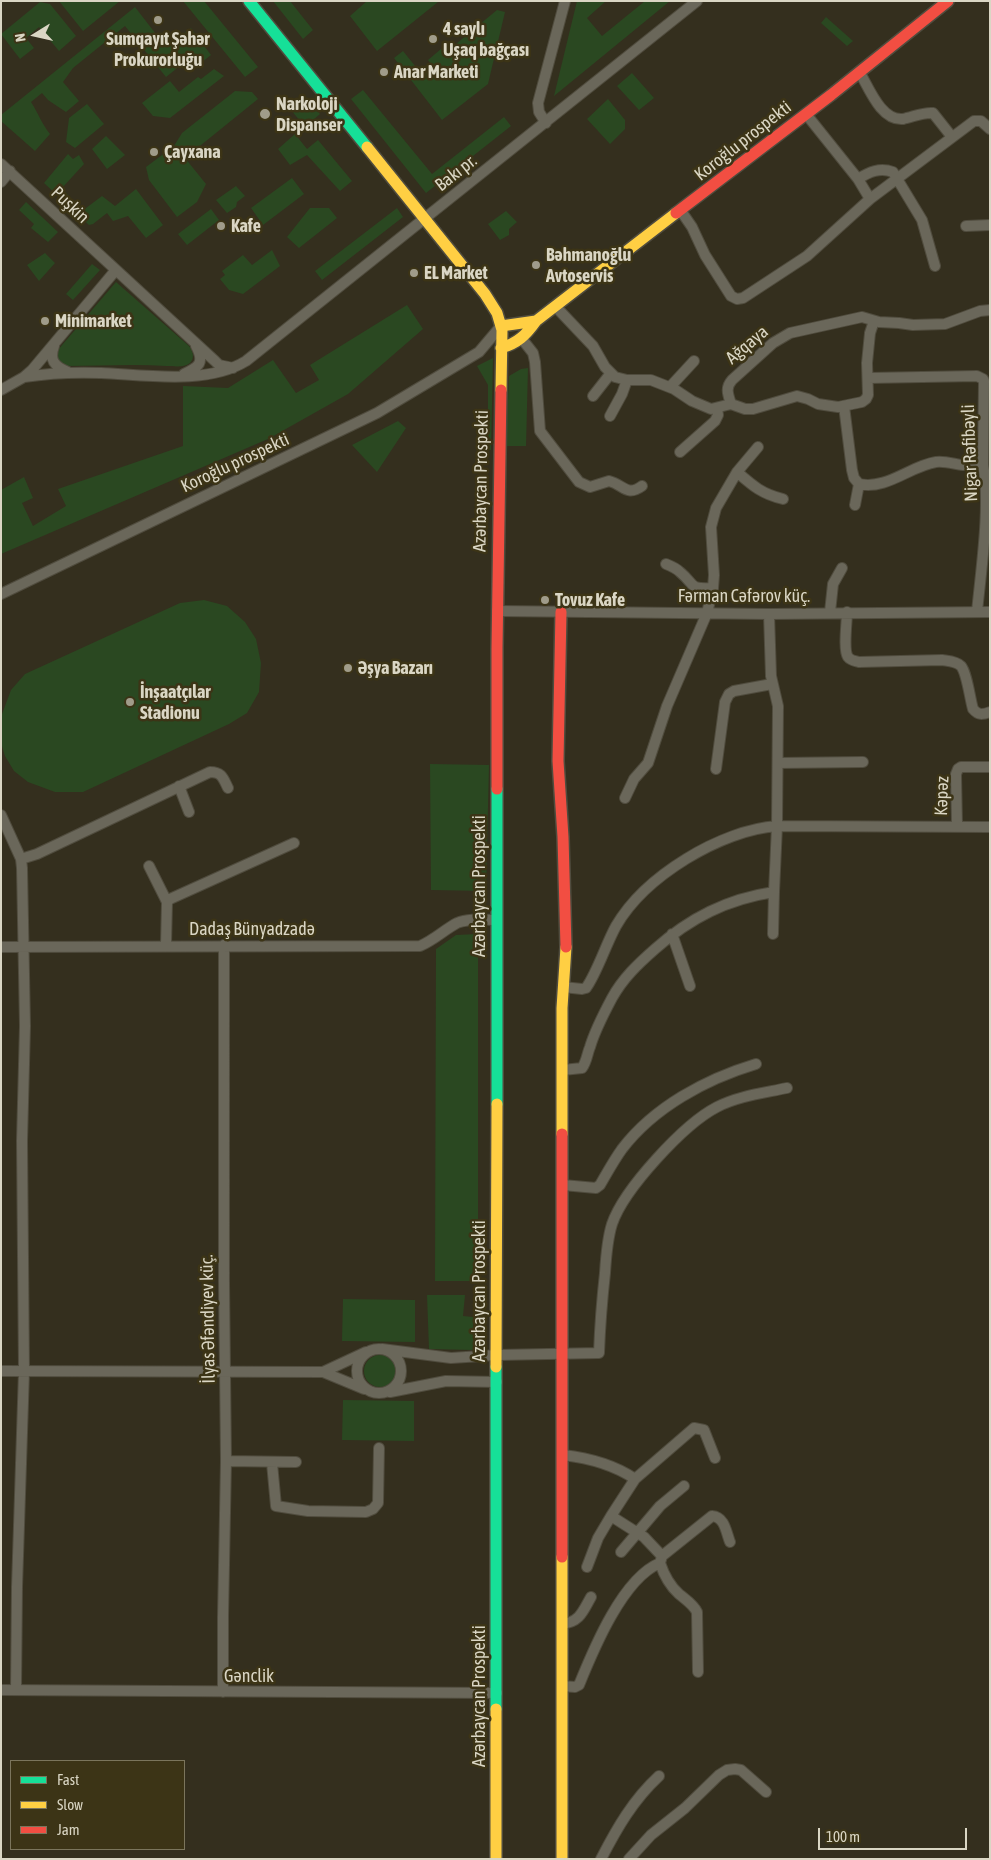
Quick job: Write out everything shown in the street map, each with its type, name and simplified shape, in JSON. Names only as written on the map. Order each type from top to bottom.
[{"type":"street","name":"Azərbaycan Prospekti","points":[[249,1],[485,294],[497,313],[501,326],[496,920],[496,1859]]},
{"type":"street","points":[[546,123],[539,112],[538,103],[565,1]]},
{"type":"street","name":"Bakı pr.","points":[[24,377],[69,373],[203,376],[234,368],[246,361],[697,1]]},
{"type":"street","name":"Koroğlu prospekti","points":[[522,339],[536,322],[556,306],[860,73],[948,1]]},
{"type":"street","points":[[860,73],[889,117],[894,119],[927,112],[933,113],[952,136]]},
{"type":"street","points":[[806,114],[858,179],[870,199]]},
{"type":"street","points":[[682,211],[705,255],[731,296],[737,299],[752,294],[807,256],[870,199],[952,136],[977,120],[990,129]]},
{"type":"street","name":"Puşkin","points":[[1,164],[219,365],[234,368]]},
{"type":"street","points":[[858,179],[873,171],[887,170],[893,172],[922,220],[935,266]]},
{"type":"street","points":[[1,182],[10,171]]},
{"type":"street","points":[[966,226],[990,225]]},
{"type":"street","points":[[1,390],[24,377],[54,345],[115,271]]},
{"type":"street","points":[[556,306],[593,346],[615,377],[627,380],[651,380],[670,387],[692,401],[711,409],[731,404],[752,409],[797,396],[831,407],[862,402],[866,399],[869,389],[867,363],[869,340],[874,321]]},
{"type":"street","name":"Ağqaya","points":[[731,404],[727,391],[728,385],[732,380],[782,337],[790,333],[857,317],[913,326],[945,324],[980,311],[990,310]]},
{"type":"street","points":[[479,352],[501,326],[536,322]]},
{"type":"street","points":[[479,352],[512,345],[522,339],[533,353],[535,362],[540,431],[579,482],[590,487],[609,480],[630,492],[642,486]]},
{"type":"street","points":[[181,376],[193,370],[200,362],[199,352],[194,342]]},
{"type":"street","points":[[54,345],[51,352],[54,364],[69,373]]},
{"type":"street","name":"Koroğlu prospekti","points":[[1,594],[342,432],[424,386],[479,352]]},
{"type":"street","points":[[670,387],[694,361]]},
{"type":"street","points":[[594,396],[611,373]]},
{"type":"street","name":"Nigar Rəfibəyli","points":[[868,378],[977,376],[986,378],[984,385],[983,465],[988,476],[989,520],[976,612]]},
{"type":"street","points":[[610,416],[627,380]]},
{"type":"street","points":[[844,406],[852,470],[854,478],[859,484],[866,486],[876,484],[937,462],[983,465]]},
{"type":"street","points":[[680,452],[715,421],[718,416],[717,408]]},
{"type":"street","points":[[625,798],[634,779],[648,763],[667,706],[707,613],[713,588],[712,517],[737,472],[758,447]]},
{"type":"street","points":[[737,472],[758,490],[782,499]]},
{"type":"street","points":[[855,505],[859,484]]},
{"type":"street","points":[[666,564],[679,571],[695,587],[713,588]]},
{"type":"street","points":[[830,612],[833,584],[842,568]]},
{"type":"street","name":"Fərman Cəfərov küç.","points":[[498,611],[769,614],[990,612]]},
{"type":"street","points":[[561,612],[558,761],[566,921],[563,987],[562,1859]]},
{"type":"street","points":[[847,612],[846,650],[848,657],[852,661],[942,660],[954,662],[961,666],[964,673],[973,709],[976,713],[981,714],[990,712]]},
{"type":"street","points":[[769,614],[772,684],[778,706],[777,826],[773,934]]},
{"type":"street","points":[[716,769],[725,702],[729,694],[734,691],[772,684]]},
{"type":"street","points":[[778,764],[863,762]]},
{"type":"street","name":"Kəpəz","points":[[957,826],[956,774],[958,769],[961,767],[990,767]]},
{"type":"street","points":[[21,859],[37,854],[210,772],[221,774],[228,788]]},
{"type":"street","points":[[179,786],[189,812]]},
{"type":"street","points":[[1,815],[21,859],[24,947],[25,1026],[22,1142],[24,1371],[17,1587],[16,1690]]},
{"type":"street","points":[[563,987],[586,988],[617,924],[628,908],[658,878],[695,854],[736,835],[757,828],[777,826],[990,827]]},
{"type":"street","points":[[167,902],[174,895],[294,843]]},
{"type":"street","points":[[149,866],[167,902],[166,945]]},
{"type":"street","points":[[563,1070],[582,1068],[586,1063],[601,1019],[625,977],[638,963],[672,934],[707,912],[734,901],[774,892]]},
{"type":"street","name":"Dadaş Bünyadzadə","points":[[1,947],[166,945],[420,946],[432,941],[458,923],[468,920],[496,920]]},
{"type":"street","points":[[672,934],[690,986]]},
{"type":"street","name":"İlyas Əfəndiyev küç.","points":[[224,945],[226,1461],[223,1616],[224,1692]]},
{"type":"street","points":[[563,1185],[596,1188],[600,1185],[632,1137],[667,1107],[715,1079],[756,1064]]},
{"type":"street","points":[[1,1371],[323,1372],[377,1350],[438,1358],[599,1353],[607,1254],[612,1225],[619,1209],[650,1166],[695,1124],[716,1108],[730,1101],[787,1088]]},
{"type":"street","points":[[369,1391],[358,1380],[357,1370],[360,1360],[377,1350],[396,1356],[402,1370],[397,1385],[384,1393]]},
{"type":"street","points":[[323,1372],[374,1393],[384,1393],[446,1382],[497,1382]]},
{"type":"street","points":[[587,1567],[598,1538],[635,1478],[694,1428],[704,1430],[715,1458]]},
{"type":"street","points":[[272,1462],[276,1506],[308,1511],[366,1512],[373,1509],[378,1503],[379,1448]]},
{"type":"street","points":[[563,1455],[594,1460],[635,1478]]},
{"type":"street","points":[[226,1461],[296,1462]]},
{"type":"street","points":[[620,1552],[660,1506],[684,1486]]},
{"type":"street","points":[[611,1516],[644,1537],[661,1559],[666,1579],[678,1593],[694,1605],[698,1612],[698,1672]]},
{"type":"street","points":[[562,1686],[575,1687],[579,1684],[596,1642],[622,1599],[645,1571],[712,1516],[717,1516],[722,1520],[730,1542]]},
{"type":"street","points":[[562,1624],[571,1624],[577,1620],[591,1597]]},
{"type":"street","name":"Gənclik","points":[[1,1690],[497,1693]]},
{"type":"street","points":[[629,1859],[651,1835],[727,1770],[741,1770],[766,1792]]},
{"type":"street","points":[[601,1859],[622,1819],[644,1789],[659,1776]]},
{"type":"green space","points":[[59,1],[120,1],[83,31]]},
{"type":"green space","points":[[183,1],[204,1],[258,67],[245,77]]},
{"type":"green space","points":[[273,1],[290,1],[313,30],[303,39]]},
{"type":"green space","points":[[367,1],[438,2],[377,51],[350,16]]},
{"type":"green space","points":[[577,1],[606,1],[587,18],[602,36],[645,1],[670,1],[554,96]]},
{"type":"green space","points":[[40,2],[50,4],[76,36],[59,51],[39,27],[26,38],[34,48],[20,59],[1,34]]},
{"type":"green space","points":[[135,7],[166,47],[191,28],[211,55],[192,70],[185,62],[166,77],[125,26],[73,68],[63,82],[79,101],[66,112],[48,100],[42,93],[31,102],[50,134],[35,151],[1,121],[1,115]]},
{"type":"green space","points":[[497,10],[505,12],[488,84],[442,120],[394,58],[403,51],[420,72],[431,64],[428,60],[441,49],[445,53]]},
{"type":"green space","points":[[826,17],[853,41],[847,46],[821,23]]},
{"type":"green space","points":[[214,69],[224,76],[170,118],[153,116],[142,103],[170,81],[179,92],[198,77],[201,79]]},
{"type":"green space","points":[[632,73],[654,98],[639,110],[617,86]]},
{"type":"green space","points":[[363,90],[432,174],[504,117],[511,126],[426,193],[351,99]]},
{"type":"green space","points":[[235,91],[252,92],[258,99],[185,158],[206,184],[197,202],[177,217],[149,180],[146,167],[174,146],[182,133]]},
{"type":"green space","points":[[306,97],[320,114],[305,127],[291,110]]},
{"type":"green space","points":[[608,99],[625,120],[625,129],[610,144],[587,119]]},
{"type":"green space","points":[[87,104],[104,124],[75,148],[66,142],[69,118]]},
{"type":"green space","points":[[295,134],[307,149],[318,140],[352,181],[340,191],[307,155],[290,165],[278,149]]},
{"type":"green space","points":[[106,136],[125,155],[107,169],[92,149]]},
{"type":"green space","points":[[68,154],[73,159],[79,155],[84,164],[62,188],[82,211],[102,196],[115,206],[136,189],[163,225],[146,238],[128,216],[113,221],[107,213],[89,225],[44,183]]},
{"type":"green space","points":[[292,178],[304,194],[263,225],[251,208]]},
{"type":"green space","points":[[236,186],[245,196],[237,202],[236,207],[227,213],[216,200]]},
{"type":"green space","points":[[26,202],[58,232],[48,242],[31,228],[34,224],[19,210]]},
{"type":"green space","points":[[310,208],[329,208],[337,218],[299,248],[287,237]]},
{"type":"green space","points":[[397,208],[403,217],[322,280],[315,271]]},
{"type":"green space","points":[[211,209],[219,220],[187,245],[178,234]]},
{"type":"green space","points":[[506,211],[517,222],[509,229],[509,235],[500,240],[488,224]]},
{"type":"green space","points":[[272,250],[280,266],[243,294],[229,290],[220,279],[225,275],[222,271],[243,255],[252,265]]},
{"type":"green space","points":[[45,253],[55,263],[39,281],[27,265]]},
{"type":"green space","points":[[92,264],[100,270],[73,300],[66,294]]},
{"type":"green space","points":[[116,282],[189,346],[193,354],[193,359],[190,363],[185,366],[65,366],[60,364],[57,351]]},
{"type":"green space","points":[[407,305],[423,329],[348,394],[268,439],[1,554],[1,490],[24,477],[33,498],[22,503],[33,526],[66,506],[58,489],[183,446],[183,386],[228,388],[273,360],[296,393],[319,380],[310,365]]},
{"type":"green space","points":[[493,358],[491,450],[488,450],[488,385],[477,366]]},
{"type":"green space","points":[[528,368],[526,446],[506,446],[509,376],[521,369]]},
{"type":"green space","points":[[398,421],[406,428],[377,472],[352,445]]},
{"type":"green space","name":"İnşaatçılar Stadionu","points":[[204,600],[227,606],[245,622],[256,639],[261,663],[259,692],[247,713],[229,724],[83,792],[55,792],[28,782],[14,771],[5,756],[1,743],[2,714],[11,690],[25,674],[180,603]]},
{"type":"green space","points":[[430,764],[489,765],[486,891],[431,890]]},
{"type":"green space","points":[[478,934],[478,1281],[435,1281],[436,949],[456,935]]},
{"type":"green space","points":[[427,1295],[465,1295],[463,1316],[473,1317],[473,1350],[429,1349]]},
{"type":"green space","points":[[343,1299],[415,1300],[415,1342],[342,1341]]},
{"type":"green space","points":[[380,1355],[386,1356],[391,1360],[395,1365],[395,1377],[391,1382],[386,1386],[380,1387],[374,1386],[369,1382],[365,1377],[364,1371],[365,1365],[369,1360],[374,1356]]},
{"type":"green space","points":[[343,1400],[414,1401],[414,1441],[342,1440]]},
{"type":"traffic: fast","points":[[249,1],[367,147]]},
{"type":"traffic: fast","points":[[497,789],[497,1104]]},
{"type":"traffic: fast","points":[[496,1367],[496,1709]]},
{"type":"traffic: slow","points":[[367,147],[485,294],[497,313],[502,330],[501,390]]},
{"type":"traffic: slow","points":[[501,348],[521,338],[536,321],[676,213]]},
{"type":"traffic: slow","points":[[501,326],[536,321]]},
{"type":"traffic: slow","points":[[562,1134],[562,1008],[566,947]]},
{"type":"traffic: slow","points":[[496,1367],[497,1104]]},
{"type":"traffic: slow","points":[[562,1557],[562,1859]]},
{"type":"traffic: slow","points":[[496,1709],[496,1859]]},
{"type":"traffic: jam","points":[[676,213],[831,95],[948,1]]},
{"type":"traffic: jam","points":[[497,789],[501,390]]},
{"type":"traffic: jam","points":[[561,612],[558,761],[563,837],[566,947]]},
{"type":"traffic: jam","points":[[562,1134],[562,1557]]},
{"type":"place","name":"Sumqayıt Şəhər Prokurorluğu","points":[[158,20]]},
{"type":"place","name":"4 saylı Uşaq bağçası","points":[[433,39]]},
{"type":"place","name":"Anar Marketi","points":[[384,72]]},
{"type":"place","name":"Narkoloji Dispanser","points":[[265,114]]},
{"type":"place","name":"Çayxana","points":[[154,152]]},
{"type":"place","name":"Kafe","points":[[221,226]]},
{"type":"place","name":"Bəhmanoğlu Avtoservis","points":[[536,265]]},
{"type":"place","name":"EL Market","points":[[414,273]]},
{"type":"place","name":"Minimarket","points":[[45,321]]},
{"type":"place","name":"Tovuz Kafe","points":[[545,600]]},
{"type":"place","name":"Əşya Bazarı","points":[[348,668]]},
{"type":"place","name":"İnşaatçılar Stadionu","points":[[130,702]]}]
